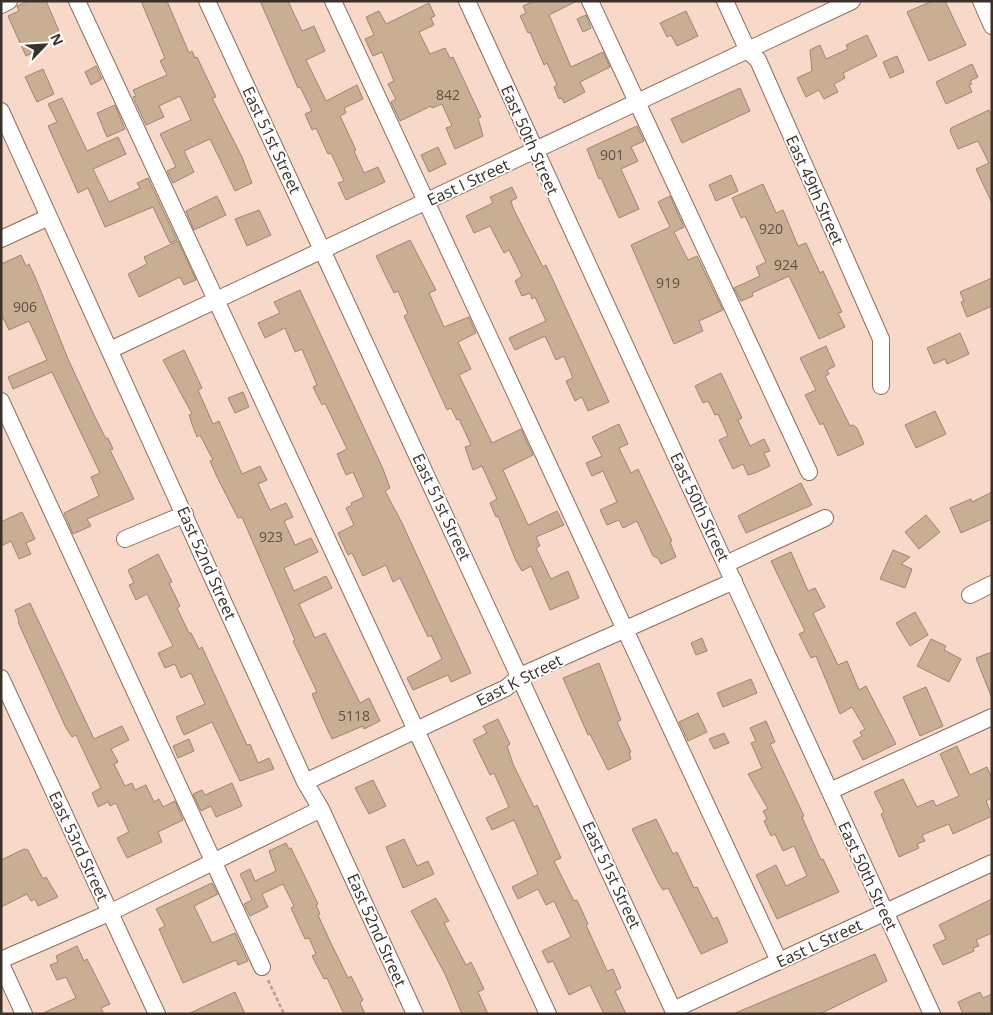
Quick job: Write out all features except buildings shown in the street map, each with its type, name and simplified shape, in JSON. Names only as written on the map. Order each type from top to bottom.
[{"type":"street","points":[[1,5],[9,1]]},
{"type":"street","points":[[77,1],[548,1014]]},
{"type":"street","name":"East 51st Street","points":[[207,1],[674,1012]]},
{"type":"street","points":[[333,1],[623,630],[779,961]]},
{"type":"street","name":"East 50th Street","points":[[468,1],[535,151],[932,1014]]},
{"type":"street","points":[[590,1],[809,472]]},
{"type":"street","name":"East 49th Street","points":[[725,1],[748,51],[758,60],[881,339],[881,386]]},
{"type":"street","points":[[981,1],[992,26]]},
{"type":"street","name":"East I Street","points":[[110,350],[850,2]]},
{"type":"street","name":"East 52nd Street","points":[[1,111],[305,782],[321,809],[415,1014]]},
{"type":"street","points":[[1,239],[49,217]]},
{"type":"street","points":[[1,401],[262,967]]},
{"type":"street","points":[[125,540],[185,514]]},
{"type":"street","points":[[726,564],[825,518]]},
{"type":"street","name":"East K Street","points":[[305,782],[506,688],[520,676],[734,581]]},
{"type":"street","points":[[970,594],[992,584]]},
{"type":"street","name":"East 53rd Street","points":[[1,678],[157,1014]]},
{"type":"street","points":[[830,791],[992,718]]},
{"type":"street","points":[[24,1014],[1,962],[109,913],[321,809]]},
{"type":"street","name":"East L Street","points":[[674,1012],[779,961],[992,863]]},
{"type":"path","points":[[262,967],[284,1014]]}]
